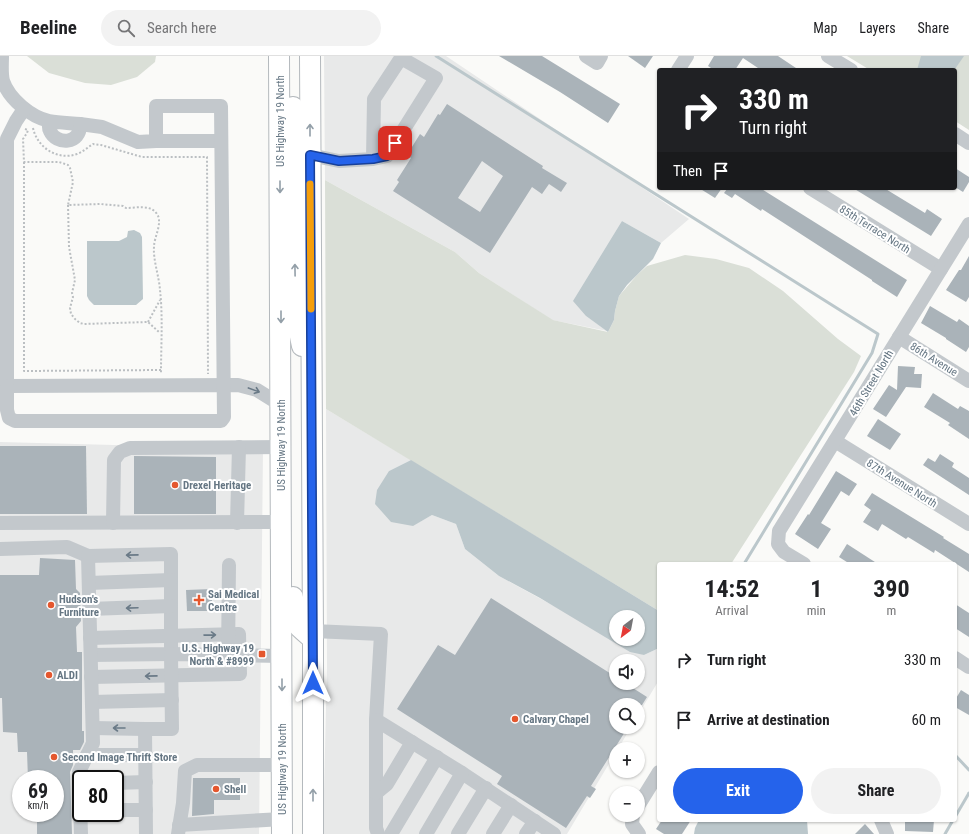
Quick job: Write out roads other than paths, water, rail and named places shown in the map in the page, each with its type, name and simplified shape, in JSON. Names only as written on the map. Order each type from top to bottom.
[{"type":"highway","name":"US Highway 19 North","points":[[279,56],[282,826]]},
{"type":"highway","points":[[292,56],[295,312],[311,392]]},
{"type":"highway","points":[[310,56],[313,834]]},
{"type":"highway","points":[[281,412],[291,449],[293,619],[299,627],[313,635]]},
{"type":"street","points":[[2,56],[3,80],[8,91],[28,112],[48,121],[49,130],[54,137],[61,140],[70,140],[77,137],[80,132],[80,124],[102,127],[138,142],[221,141]]},
{"type":"street","points":[[586,56],[597,63],[601,56]]},
{"type":"street","points":[[679,68],[687,56]]},
{"type":"street","points":[[828,56],[847,68]]},
{"type":"street","points":[[310,155],[339,161],[373,159],[387,156],[436,78],[401,58],[374,99],[373,159]]},
{"type":"street","points":[[28,112],[15,123],[7,139],[6,410],[9,418],[15,421],[221,421],[224,417],[220,106],[156,106],[156,142]]},
{"type":"street","points":[[957,135],[969,142]]},
{"type":"street","name":"85th Terrace North","points":[[813,190],[941,269]]},
{"type":"street","name":"46th Street North","points":[[801,562],[784,552],[778,544],[780,531],[969,224]]},
{"type":"street","name":"86th Avenue","points":[[899,337],[969,381]]},
{"type":"street","points":[[7,386],[224,382],[257,390],[281,412]]},
{"type":"street","name":"87th Avenue North","points":[[836,441],[969,524]]},
{"type":"street","points":[[238,523],[239,447]]},
{"type":"street","points":[[113,523],[114,460],[120,452],[130,448],[281,447]]},
{"type":"street","points":[[0,523],[282,522]]},
{"type":"street","points":[[0,549],[67,547],[88,556],[172,554],[172,729],[93,728]]},
{"type":"street","points":[[80,770],[93,743],[88,556]]},
{"type":"street","points":[[91,677],[240,674],[228,634],[229,565]]},
{"type":"street","points":[[89,583],[171,580]]},
{"type":"street","points":[[90,609],[171,606]]},
{"type":"street","points":[[90,638],[228,634]]},
{"type":"street","points":[[313,635],[381,634],[376,720],[376,828],[378,834]]},
{"type":"street","points":[[91,655],[171,654],[282,656]]},
{"type":"street","points":[[957,659],[969,667]]},
{"type":"street","points":[[92,702],[172,700]]},
{"type":"street","points":[[376,720],[438,757],[554,834]]},
{"type":"street","points":[[145,729],[146,834]]},
{"type":"street","points":[[376,793],[387,784],[412,742]]},
{"type":"street","points":[[87,755],[146,755]]},
{"type":"street","points":[[391,834],[438,757]]},
{"type":"street","points":[[282,765],[197,764],[185,771],[183,803],[178,830],[282,826]]},
{"type":"street","points":[[426,834],[462,773]]},
{"type":"street","points":[[645,795],[657,775]]},
{"type":"street","points":[[124,783],[146,782]]},
{"type":"street","points":[[458,834],[486,788]]},
{"type":"street","points":[[493,834],[511,805]]},
{"type":"street","points":[[124,810],[146,810]]},
{"type":"street","points":[[526,834],[535,821]]},
{"type":"street","points":[[81,822],[81,834]]},
{"type":"street","points":[[632,822],[639,834]]},
{"type":"street","points":[[882,822],[887,834]]},
{"type":"waterway","points":[[436,56],[878,334],[872,353],[745,562]]},
{"type":"waterway","points":[[957,757],[969,770]]},
{"type":"waterway","points":[[957,814],[969,793]]},
{"type":"waterway","points":[[945,834],[952,822]]},
{"type":"place","name":"Drexel Heritage","points":[[175,485]]},
{"type":"place","name":"Sai Medical Centre","points":[[199,600]]},
{"type":"place","name":"Hudson's Furniture","points":[[51,605]]},
{"type":"place","name":"U.S. Highway 19 North & #8999","points":[[262,654]]},
{"type":"place","name":"ALDI","points":[[49,675]]},
{"type":"place","name":"Calvary Chapel","points":[[515,719]]},
{"type":"place","name":"Second Image Thrift Store","points":[[54,757]]},
{"type":"place","name":"Shell","points":[[216,789]]}]
